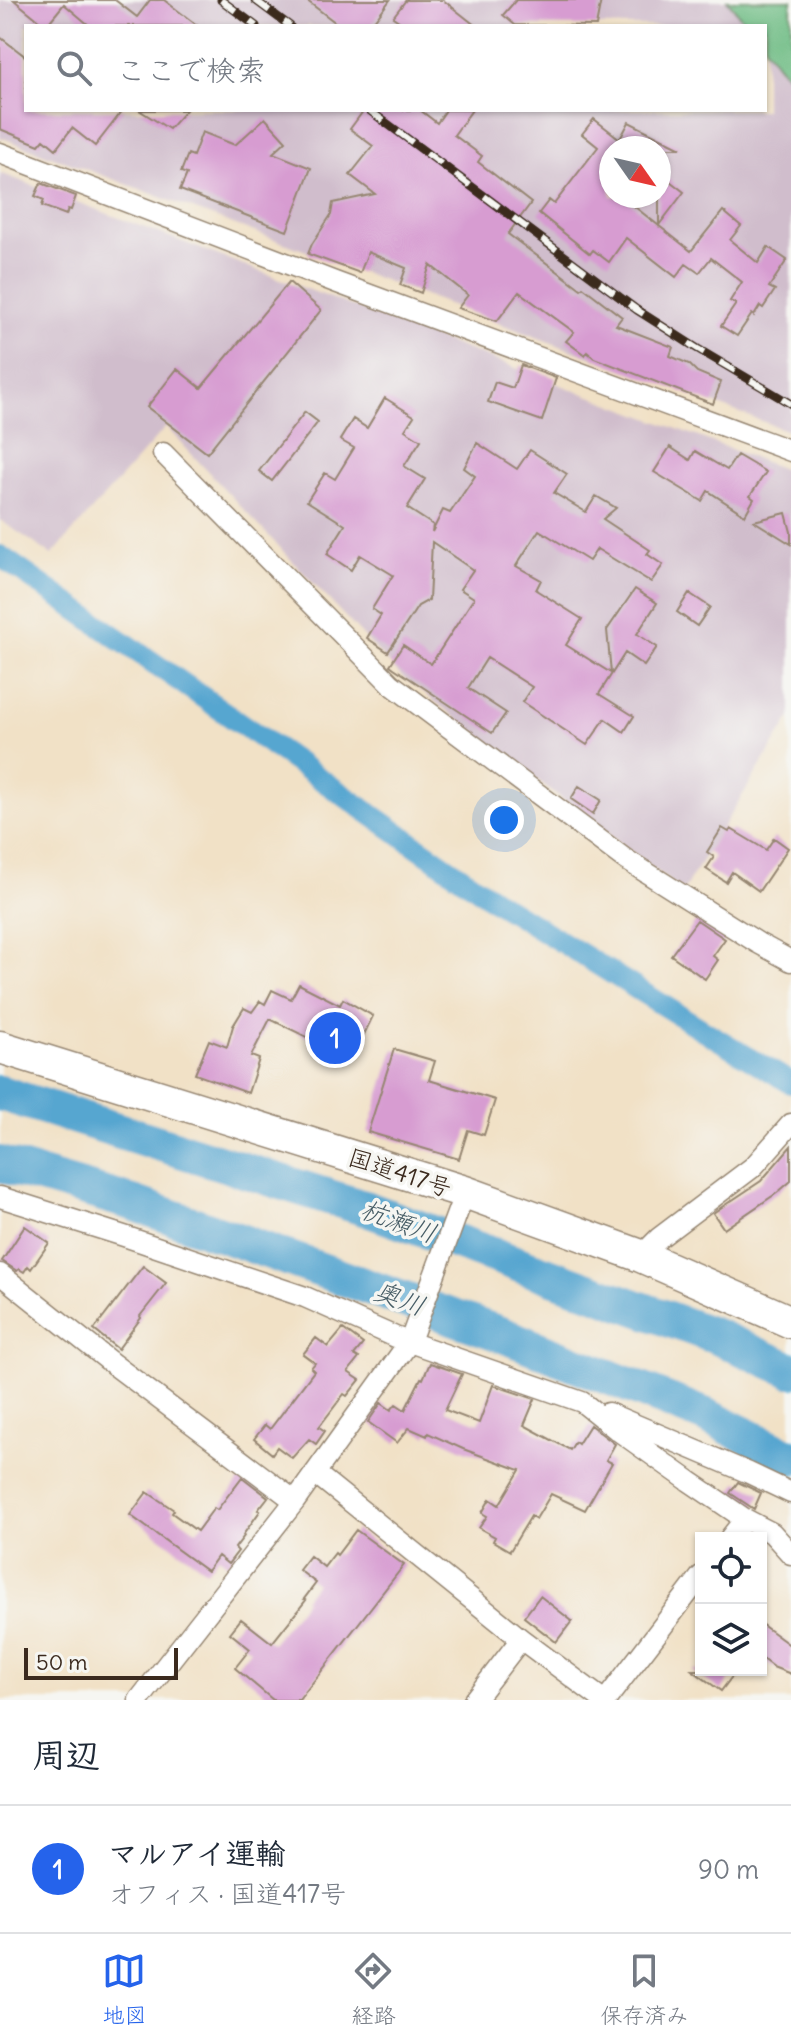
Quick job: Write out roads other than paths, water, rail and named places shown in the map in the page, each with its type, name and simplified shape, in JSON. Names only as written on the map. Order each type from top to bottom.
[{"type":"highway","name":"国道417号","points":[[0,1047],[462,1202],[641,1256],[791,1322]]},
{"type":"street","points":[[0,153],[335,282],[791,451]]},
{"type":"street","points":[[163,453],[391,684],[625,859],[791,961]]},
{"type":"street","points":[[641,1256],[659,1238],[753,1167],[791,1124]]},
{"type":"street","points":[[0,1197],[305,1297],[395,1337],[582,1402],[791,1493]]},
{"type":"street","points":[[139,1700],[295,1501],[410,1341],[462,1202]]},
{"type":"street","points":[[0,1274],[113,1364],[295,1501]]},
{"type":"street","points":[[582,1402],[689,1481],[745,1519],[772,1533],[791,1554]]},
{"type":"street","points":[[315,1473],[521,1639],[604,1700],[695,1584]]},
{"type":"street","points":[[735,1532],[745,1519]]},
{"type":"street","points":[[474,1700],[521,1639]]},
{"type":"waterway","points":[[0,556],[497,902],[791,1083]]},
{"type":"waterway","name":"杭瀬川","points":[[0,1093],[367,1209],[720,1338],[791,1370]]},
{"type":"waterway","name":"奥川","points":[[0,1164],[133,1203],[503,1335],[704,1415],[791,1457]]},
{"type":"railway","points":[[221,0],[253,24]]},
{"type":"railway","points":[[255,0],[287,24]]},
{"type":"railway","points":[[372,112],[637,310],[791,404]]},
{"type":"place","name":"マルアイ運輸","points":[[335,1038]]}]
